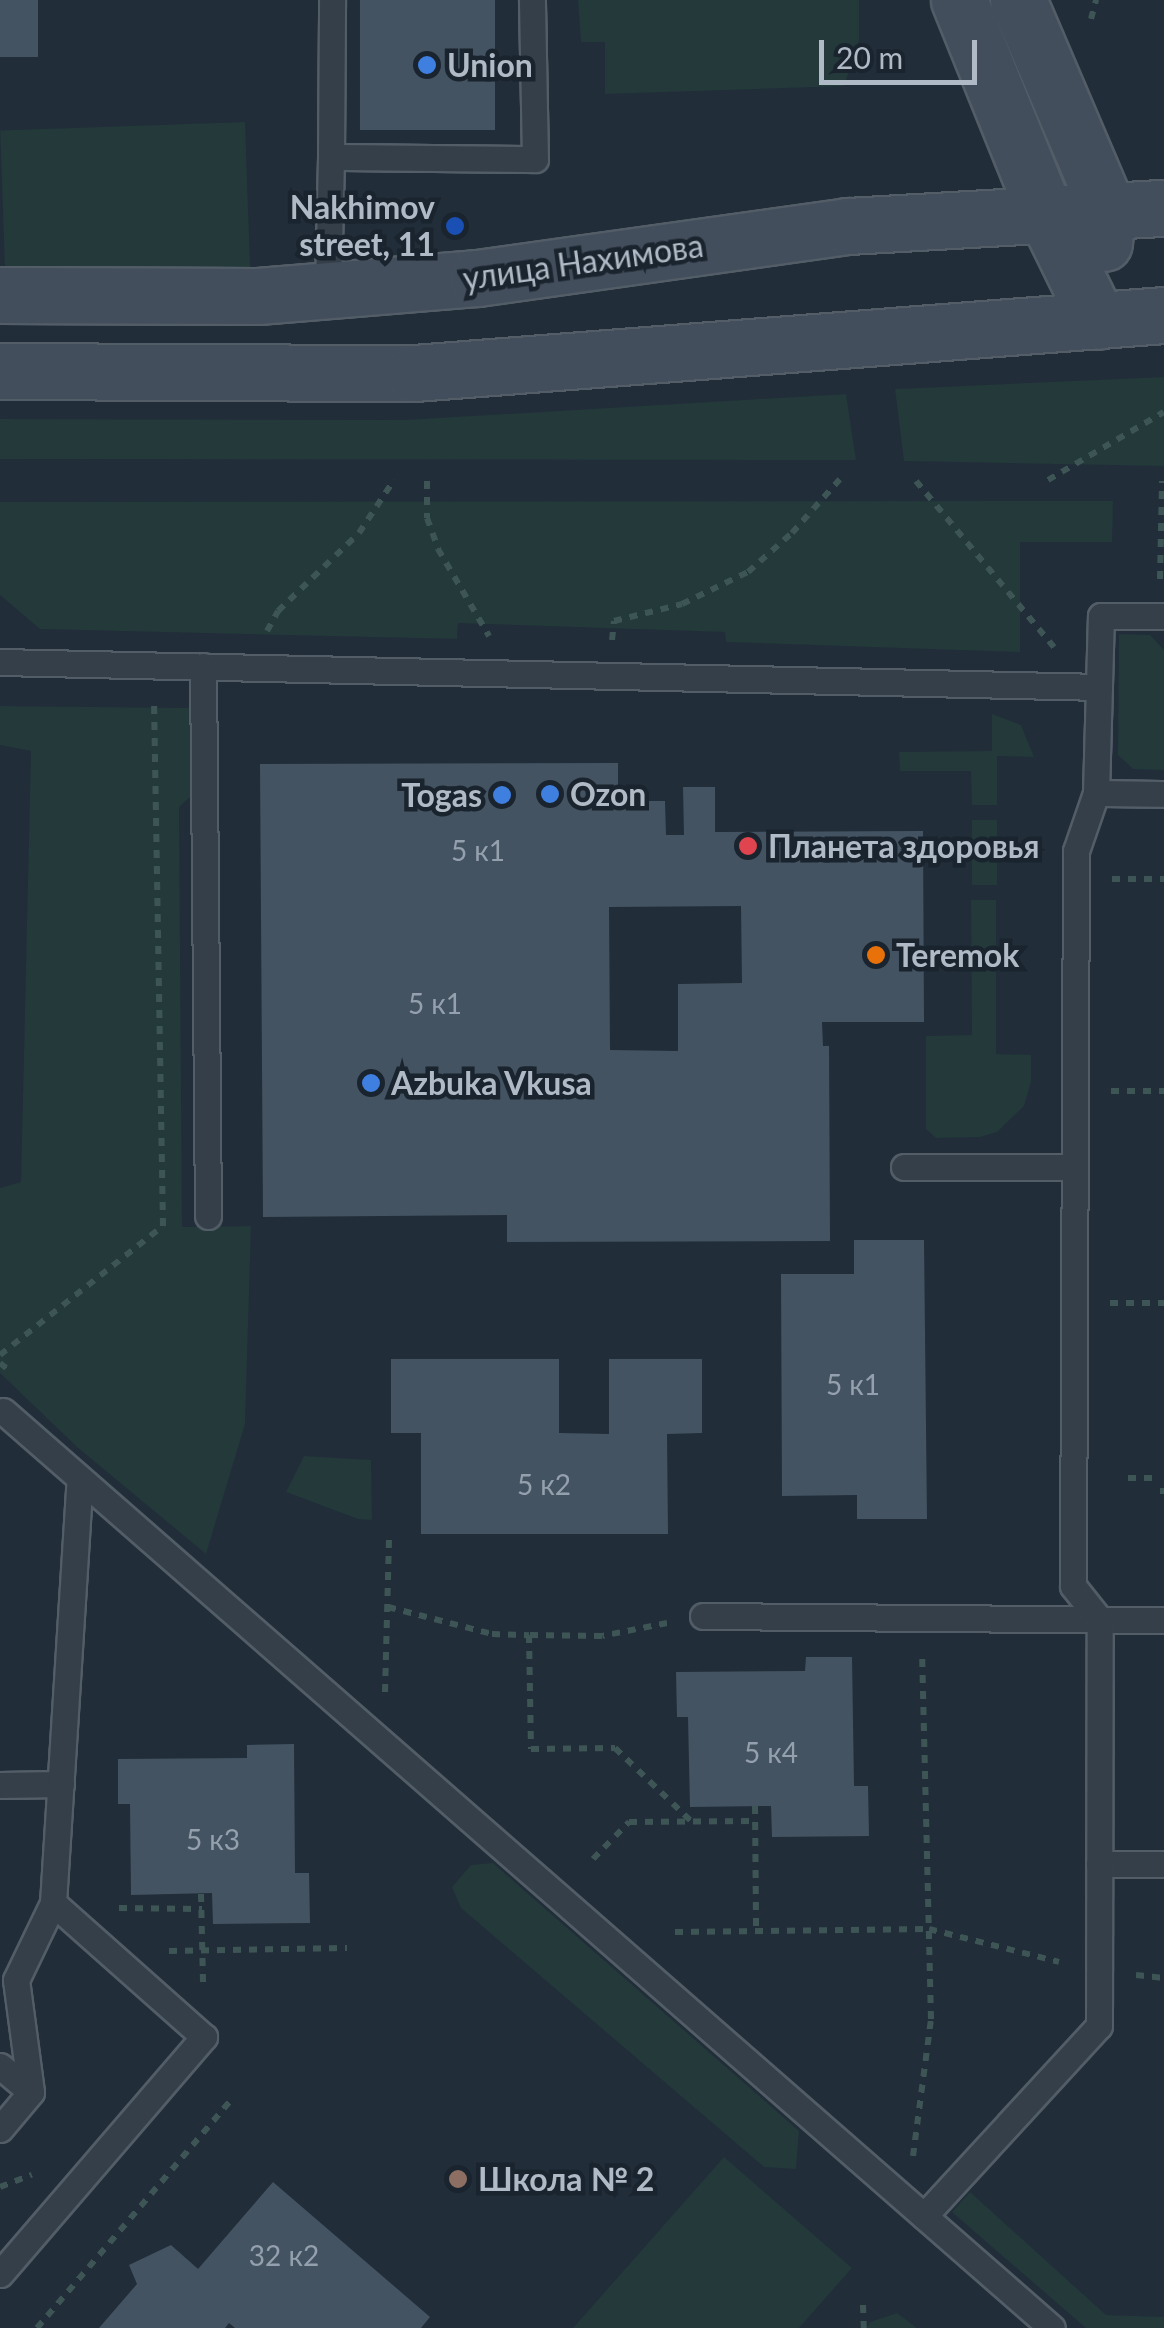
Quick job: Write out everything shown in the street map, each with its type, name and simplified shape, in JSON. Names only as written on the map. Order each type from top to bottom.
[{"type":"main road","points":[[959,0],[1044,213],[1098,320]]},
{"type":"main road","points":[[1018,0],[1107,209],[1098,320]]},
{"type":"main road","name":"улица Нахимова","points":[[0,295],[258,296],[478,278],[848,226],[1164,208]]},
{"type":"main road","points":[[0,371],[414,373],[1164,315]]},
{"type":"lane","points":[[328,290],[332,0]]},
{"type":"lane","points":[[331,157],[535,159],[532,0]]},
{"type":"lane","points":[[915,2208],[1099,2026],[1100,1620],[1072,1586],[1076,851],[1096,793],[1093,686],[1101,616],[1164,616]]},
{"type":"lane","points":[[0,662],[1093,686]]},
{"type":"lane","points":[[203,666],[208,1216]]},
{"type":"lane","points":[[1096,793],[1164,794]]},
{"type":"lane","points":[[904,1166],[1074,1167]]},
{"type":"lane","points":[[1,1410],[1052,2328]]},
{"type":"lane","points":[[30,2092],[8,1985],[53,1903],[80,1479]]},
{"type":"lane","points":[[703,1616],[1164,1620]]},
{"type":"lane","points":[[0,1785],[61,1784]]},
{"type":"lane","points":[[1099,1864],[1164,1864]]},
{"type":"lane","points":[[0,2274],[204,2037],[53,1903]]},
{"type":"lane","points":[[0,2066],[30,2092]]},
{"type":"lane","points":[[0,2128],[30,2092]]},
{"type":"path","points":[[1091,19],[1096,0]]},
{"type":"path","points":[[1048,480],[1164,412]]},
{"type":"path","points":[[609,676],[614,621],[682,604],[748,572],[792,533],[840,479]]},
{"type":"path","points":[[246,667],[278,611],[360,533],[394,480]]},
{"type":"path","points":[[426,480],[426,518],[438,549],[508,672]]},
{"type":"path","points":[[916,481],[1093,686]]},
{"type":"path","points":[[1160,580],[1162,481]]},
{"type":"path","points":[[0,1355],[164,1226],[154,665]]},
{"type":"path","points":[[1076,879],[1164,879]]},
{"type":"path","points":[[1075,1091],[1164,1091]]},
{"type":"path","points":[[1074,1302],[1164,1303]]},
{"type":"path","points":[[1128,1478],[1160,1478]]},
{"type":"path","points":[[386,1694],[389,1534]]},
{"type":"path","points":[[388,1607],[492,1634],[602,1636],[703,1616]]},
{"type":"path","points":[[915,2208],[931,2019],[921,1618]]},
{"type":"path","points":[[529,1634],[530,1749],[615,1748],[692,1822]]},
{"type":"path","points":[[755,1806],[756,1932]]},
{"type":"path","points":[[593,1860],[629,1822],[755,1821]]},
{"type":"path","points":[[202,1894],[204,2037]]},
{"type":"path","points":[[53,1903],[202,1909]]},
{"type":"path","points":[[675,1932],[929,1929],[1099,1972]]},
{"type":"path","points":[[108,1952],[348,1948]]},
{"type":"path","points":[[38,2328],[233,2098]]},
{"type":"path","points":[[863,2304],[864,2328]]},
{"type":"green space","points":[[578,0],[859,0],[859,40],[844,86],[605,94],[605,42],[581,42]]},
{"type":"green space","points":[[245,122],[250,268],[5,276],[0,131]]},
{"type":"green space","points":[[1164,377],[1164,466],[904,461],[895,389]]},
{"type":"green space","points":[[846,394],[856,460],[0,459],[0,419],[405,420]]},
{"type":"green space","points":[[1113,501],[1112,542],[1020,542],[1020,652],[726,642],[725,632],[458,623],[457,639],[40,629],[0,595],[0,502]]},
{"type":"green space","points":[[1119,634],[1150,635],[1164,650],[1164,770],[1133,769],[1118,755]]},
{"type":"green space","points":[[0,706],[191,708],[191,796],[179,807],[182,1227],[251,1226],[245,1424],[206,1554],[77,1447],[0,1373],[0,1188],[21,1182],[31,751],[0,745]]},
{"type":"green space","points":[[992,714],[1021,725],[1034,757],[997,756],[997,805],[972,805],[971,771],[900,771],[899,752],[992,751]]},
{"type":"green space","points":[[972,820],[997,820],[997,885],[972,885]]},
{"type":"green space","points":[[971,900],[996,900],[996,1054],[1031,1055],[1031,1082],[1024,1106],[997,1132],[980,1137],[936,1138],[926,1129],[926,1036],[972,1035]]},
{"type":"green space","points":[[304,1456],[371,1460],[372,1520],[358,1519],[286,1492]]},
{"type":"green space","points":[[493,1863],[799,2131],[796,2169],[764,2167],[461,1908],[452,1887],[471,1865]]},
{"type":"green space","points":[[724,2157],[852,2268],[799,2328],[573,2328]]},
{"type":"green space","points":[[970,2192],[1106,2315],[1164,2317],[1164,2328],[1086,2328],[952,2212]]},
{"type":"green space","points":[[897,2313],[917,2328],[867,2328],[870,2322]]},
{"type":"building","points":[[0,0],[38,0],[38,57],[0,57]]},
{"type":"building","name":"Union","points":[[360,0],[495,0],[495,130],[360,130]]},
{"type":"building","points":[[618,763],[618,801],[665,801],[666,835],[684,835],[683,787],[715,787],[715,832],[923,831],[924,1022],[822,1022],[823,1046],[829,1046],[830,1241],[507,1242],[507,1215],[263,1217],[260,764]],"holes":[[[741,906],[742,983],[678,984],[678,1051],[610,1050],[609,907]]]},
{"type":"building","points":[[854,1240],[924,1240],[927,1519],[857,1519],[857,1495],[782,1496],[781,1274],[854,1274]]},
{"type":"building","points":[[391,1359],[559,1359],[559,1433],[609,1434],[609,1359],[702,1359],[702,1433],[667,1434],[668,1534],[421,1534],[421,1433],[391,1433]]},
{"type":"building","points":[[806,1657],[852,1657],[854,1786],[868,1786],[869,1836],[772,1837],[771,1806],[690,1807],[688,1717],[677,1717],[676,1672],[805,1671]]},
{"type":"building","points":[[294,1744],[295,1873],[309,1873],[310,1923],[213,1924],[212,1893],[131,1895],[130,1804],[118,1804],[118,1759],[247,1758],[247,1745]]},
{"type":"building","points":[[273,2182],[430,2317],[421,2328],[235,2328],[229,2323],[225,2328],[99,2328],[137,2284],[129,2265],[171,2245],[198,2269]]},
{"type":"place","name":"Union","points":[[427,65]]},
{"type":"place","name":"Nakhimov street, 11","points":[[455,226]]},
{"type":"place","name":"Ozon","points":[[550,794]]},
{"type":"place","name":"Togas","points":[[502,795]]},
{"type":"place","name":"Планета здоровья","points":[[748,846]]},
{"type":"place","name":"Teremok","points":[[876,955]]},
{"type":"place","name":"Azbuka Vkusa","points":[[371,1083]]},
{"type":"place","name":"Школа № 2","points":[[458,2179]]}]
